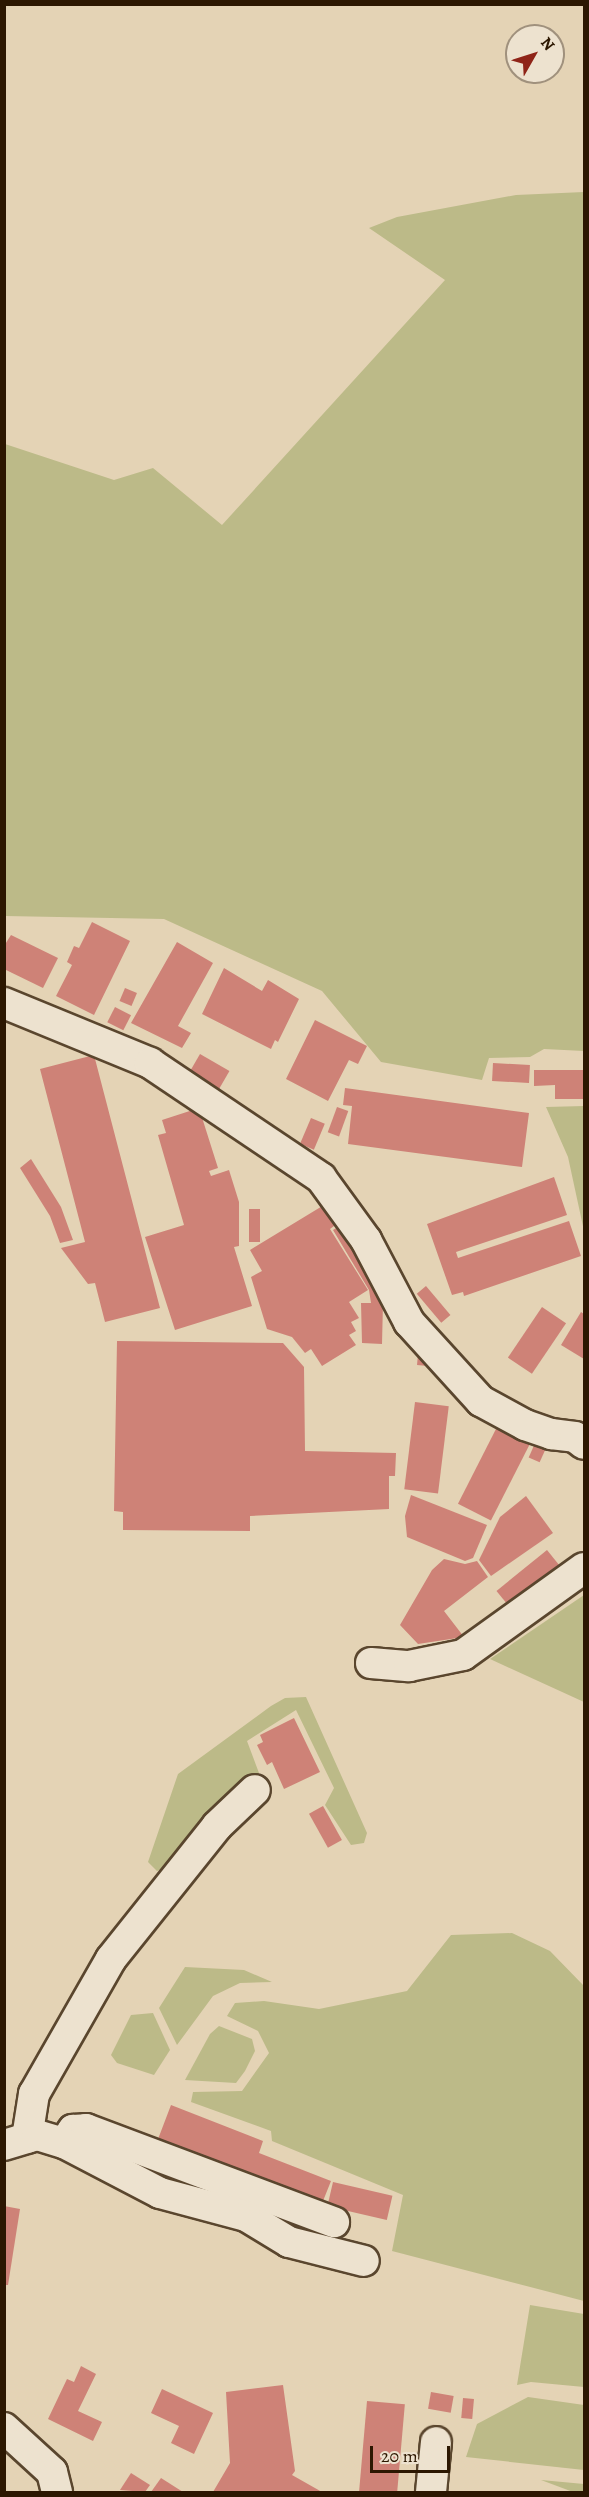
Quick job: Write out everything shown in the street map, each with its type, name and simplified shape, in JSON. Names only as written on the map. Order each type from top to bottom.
[{"type":"street","points":[[4,1003],[150,1063],[321,1178],[366,1240],[410,1322],[481,1401],[525,1425],[550,1434],[574,1437],[585,1444]]},
{"type":"street","points":[[371,1663],[409,1666],[463,1655],[585,1568]]},
{"type":"street","points":[[16,2141],[34,2094],[111,1959],[217,1826],[255,1790]]},
{"type":"street","points":[[64,2143],[73,2130],[86,2129],[334,2222]]},
{"type":"street","points":[[16,2141],[37,2135],[64,2143],[159,2193],[246,2216],[289,2242],[364,2261]]},
{"type":"street","points":[[4,2428],[52,2472],[57,2493]]},
{"type":"street","points":[[431,2493],[436,2442]]},
{"type":"shaded area","points":[[584,192],[584,1051],[544,1049],[530,1057],[489,1058],[482,1080],[381,1062],[322,991],[164,919],[5,916],[5,444],[114,480],[153,468],[222,525],[445,280],[369,228],[397,217],[516,195]]},
{"type":"shaded area","points":[[584,1106],[584,1231],[568,1157],[546,1107]]},
{"type":"shaded area","points":[[584,1595],[584,1702],[490,1659]]},
{"type":"shaded area","points":[[306,1697],[367,1833],[364,1843],[351,1845],[325,1805],[334,1788],[296,1710],[247,1741],[259,1773],[231,1793],[169,1867],[157,1871],[148,1862],[178,1774],[271,1706],[285,1698]]},
{"type":"shaded area","points":[[512,1933],[550,1951],[584,1986],[584,2301],[392,2251],[403,2195],[272,2141],[271,2131],[191,2102],[193,2092],[242,2091],[269,2053],[258,2031],[227,2016],[235,2003],[264,2001],[319,2009],[407,1991],[451,1935]]},
{"type":"shaded area","points":[[185,1967],[244,1970],[272,1982],[240,1983],[213,1996],[177,2045],[159,2008]]},
{"type":"shaded area","points":[[153,2013],[170,2050],[154,2075],[117,2063],[111,2055],[131,2015]]},
{"type":"shaded area","points":[[219,2026],[252,2039],[255,2051],[245,2071],[236,2083],[185,2080],[210,2034]]},
{"type":"shaded area","points":[[530,2305],[584,2314],[584,2387],[531,2382],[517,2385]]},
{"type":"shaded area","points":[[528,2397],[584,2405],[584,2470],[466,2457],[477,2424]]},
{"type":"shaded area","points":[[541,2480],[584,2484],[584,2492],[573,2492]]},
{"type":"building","points":[[92,922],[130,941],[94,1015],[56,996],[72,965],[67,962],[74,946],[79,948]]},
{"type":"building","points":[[11,935],[58,958],[43,988],[4,969],[4,946]]},
{"type":"building","points":[[177,942],[213,963],[178,1026],[191,1033],[182,1048],[131,1023]]},
{"type":"building","points":[[224,968],[262,991],[268,980],[299,999],[278,1042],[275,1040],[271,1049],[202,1014]]},
{"type":"building","points":[[125,988],[137,993],[131,1006],[120,1001]]},
{"type":"building","points":[[115,1007],[131,1015],[123,1030],[107,1022]]},
{"type":"building","points":[[315,1020],[367,1046],[358,1064],[349,1060],[328,1101],[286,1079]]},
{"type":"building","points":[[200,1054],[229,1071],[217,1092],[188,1075]]},
{"type":"building","points":[[94,1055],[160,1308],[105,1322],[95,1283],[88,1284],[61,1248],[85,1242],[40,1069]]},
{"type":"building","points":[[493,1063],[530,1065],[529,1083],[492,1081]]},
{"type":"building","points":[[534,1070],[584,1070],[584,1099],[555,1099],[555,1085],[534,1086]]},
{"type":"building","points":[[345,1088],[529,1113],[522,1167],[348,1144],[352,1106],[343,1105]]},
{"type":"building","points":[[337,1107],[348,1111],[339,1136],[328,1132]]},
{"type":"building","points":[[199,1108],[218,1168],[209,1171],[211,1176],[229,1170],[239,1202],[239,1246],[234,1247],[252,1306],[175,1330],[145,1237],[184,1225],[158,1135],[166,1133],[162,1120]]},
{"type":"building","points":[[311,1118],[325,1124],[314,1150],[300,1144]]},
{"type":"building","points":[[31,1159],[61,1207],[73,1240],[60,1243],[50,1216],[20,1168]]},
{"type":"building","points":[[554,1177],[567,1215],[456,1252],[458,1258],[569,1221],[581,1256],[464,1296],[463,1292],[452,1295],[427,1224]]},
{"type":"building","points":[[324,1205],[338,1223],[330,1229],[368,1290],[349,1302],[359,1318],[351,1322],[356,1331],[349,1335],[356,1345],[322,1366],[311,1349],[305,1353],[292,1337],[267,1329],[251,1277],[262,1271],[250,1250]]},
{"type":"building","points":[[249,1209],[260,1209],[260,1242],[249,1242]]},
{"type":"building","points":[[341,1225],[383,1303],[382,1344],[362,1343],[361,1303],[371,1303],[369,1290],[333,1230]]},
{"type":"building","points":[[426,1286],[450,1315],[441,1323],[417,1294]]},
{"type":"building","points":[[542,1307],[566,1323],[532,1374],[508,1358]]},
{"type":"building","points":[[581,1312],[584,1314],[584,1359],[561,1345]]},
{"type":"building","points":[[117,1341],[283,1343],[304,1367],[305,1451],[396,1453],[395,1476],[389,1476],[389,1509],[250,1516],[250,1531],[123,1530],[123,1512],[114,1511]]},
{"type":"building","points":[[419,1344],[429,1355],[428,1366],[417,1365]]},
{"type":"building","points":[[415,1402],[449,1406],[438,1493],[404,1489]]},
{"type":"building","points":[[497,1427],[530,1444],[491,1520],[458,1504]]},
{"type":"building","points":[[536,1441],[547,1446],[540,1462],[529,1457]]},
{"type":"building","points":[[411,1495],[487,1525],[473,1558],[465,1561],[407,1537],[405,1516]]},
{"type":"building","points":[[526,1496],[553,1533],[491,1576],[479,1560],[500,1517]]},
{"type":"building","points":[[547,1550],[563,1570],[513,1611],[496,1591]]},
{"type":"building","points":[[444,1559],[465,1564],[477,1561],[488,1577],[444,1611],[464,1637],[418,1644],[400,1625],[432,1570]]},
{"type":"building","points":[[294,1718],[320,1772],[284,1789],[272,1762],[267,1765],[257,1745],[263,1742],[260,1735]]},
{"type":"building","points":[[323,1806],[342,1840],[328,1848],[309,1814]]},
{"type":"building","points":[[171,2105],[263,2141],[259,2153],[331,2181],[319,2211],[155,2147]]},
{"type":"building","points":[[333,2182],[392,2196],[387,2220],[327,2206]]},
{"type":"building","points":[[4,2206],[20,2209],[8,2285],[4,2285]]},
{"type":"building","points":[[81,2366],[96,2374],[78,2411],[102,2422],[93,2441],[48,2419],[67,2379],[74,2382]]},
{"type":"building","points":[[283,2385],[295,2471],[292,2475],[322,2492],[213,2492],[230,2463],[226,2392]]},
{"type":"building","points":[[162,2389],[213,2413],[194,2454],[171,2443],[179,2426],[151,2413]]},
{"type":"building","points":[[431,2392],[454,2396],[451,2413],[428,2409]]},
{"type":"building","points":[[463,2398],[474,2399],[472,2419],[461,2418]]},
{"type":"building","points":[[367,2401],[405,2404],[397,2492],[359,2492]]},
{"type":"building","points":[[131,2473],[150,2485],[145,2492],[120,2490]]},
{"type":"building","points":[[161,2478],[183,2492],[151,2492]]}]
